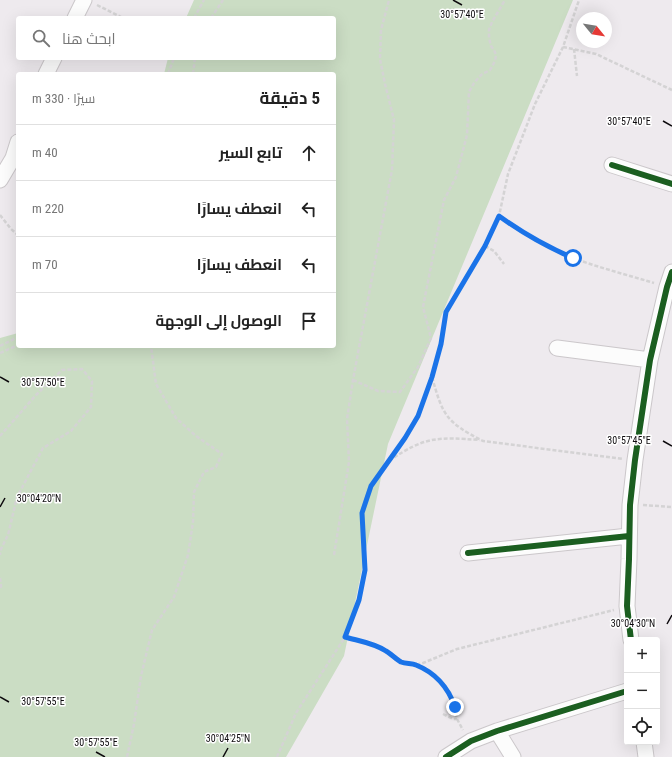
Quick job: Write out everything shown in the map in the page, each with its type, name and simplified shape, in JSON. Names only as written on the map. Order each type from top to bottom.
[{"type":"street","points":[[76,16],[89,2]]},
{"type":"street","points":[[47,72],[53,60]]},
{"type":"street","points":[[0,180],[13,158],[16,148]]},
{"type":"street","points":[[612,165],[672,184]]},
{"type":"street","points":[[630,637],[628,606],[629,536],[630,505],[635,460],[650,360],[667,287],[672,272]]},
{"type":"street","points":[[557,348],[650,360]]},
{"type":"street","points":[[468,553],[629,536]]},
{"type":"street","points":[[446,757],[471,741],[497,731],[624,692]]},
{"type":"street","points":[[497,731],[513,757]]},
{"type":"street","points":[[644,745],[646,757]]},
{"type":"path","points":[[195,16],[204,0]]},
{"type":"path","points":[[212,16],[223,0]]},
{"type":"path","points":[[334,555],[349,462],[348,419],[353,380],[392,170],[394,120],[384,84],[380,59],[381,30],[389,0]]},
{"type":"path","points":[[353,380],[378,391],[400,392],[418,367],[431,338],[423,307],[444,200],[456,177],[467,135],[469,92],[474,83],[481,75],[490,70],[495,61],[496,55],[491,46],[489,30],[505,0]]},
{"type":"path","points":[[277,757],[296,713],[345,637],[359,600],[365,570],[362,513],[371,486],[405,438],[418,416],[432,377],[441,344],[446,312],[485,246],[499,216],[508,174],[535,104],[563,47],[579,0]]},
{"type":"path","points":[[89,2],[119,16]]},
{"type":"path","points":[[563,47],[602,56],[618,66],[672,90]]},
{"type":"path","points":[[574,49],[577,76]]},
{"type":"path","points":[[169,72],[173,60]]},
{"type":"path","points":[[193,72],[196,60]]},
{"type":"path","points":[[0,215],[16,233]]},
{"type":"path","points":[[499,216],[522,233],[547,247],[573,258],[667,287]]},
{"type":"path","points":[[485,246],[494,251],[504,264]]},
{"type":"path","points":[[0,346],[16,338]]},
{"type":"path","points":[[0,353],[16,346]]},
{"type":"path","points":[[127,757],[134,724],[141,676],[152,630],[174,597],[188,555],[193,522],[194,492],[204,472],[216,467],[222,454],[196,436],[176,418],[156,384],[151,348]]},
{"type":"path","points":[[0,436],[36,395],[62,370],[82,369],[92,381],[91,407],[70,432],[43,448],[39,455],[17,497],[8,535],[0,551],[0,555]]},
{"type":"path","points":[[432,377],[445,414],[458,427],[482,440]]},
{"type":"path","points":[[0,431],[5,430]]},
{"type":"path","points":[[387,462],[406,449],[428,440],[448,438],[482,440],[635,460]]},
{"type":"path","points":[[630,505],[672,507]]},
{"type":"path","points":[[0,578],[0,589]]},
{"type":"path","points":[[415,665],[457,649],[628,606]]},
{"type":"path","points":[[345,637],[367,642],[385,650],[401,662],[415,665],[433,674],[443,682],[450,694],[457,719],[463,731],[471,741]]},
{"type":"path","points":[[443,714],[453,719],[457,719]]},
{"type":"green space","points":[[194,0],[573,0],[388,444],[344,656],[286,757],[0,757],[0,338],[16,334],[16,348],[336,348],[336,72],[164,72],[168,60],[336,60],[336,16],[187,16]]},
{"type":"cycle path","points":[[612,165],[672,184]]},
{"type":"cycle path","points":[[631,637],[627,606],[630,505],[635,460],[650,360],[667,287],[672,272]]},
{"type":"cycle path","points":[[468,553],[629,536]]},
{"type":"cycle path","points":[[446,757],[471,741],[497,731],[624,692]]},
{"type":"route","points":[[455,707],[443,682],[433,674],[415,665],[401,662],[385,650],[367,642],[345,637],[359,600],[365,570],[362,513],[371,486],[405,438],[418,416],[432,377],[441,344],[446,312],[485,246],[499,216],[522,233],[547,247],[573,258]]}]
